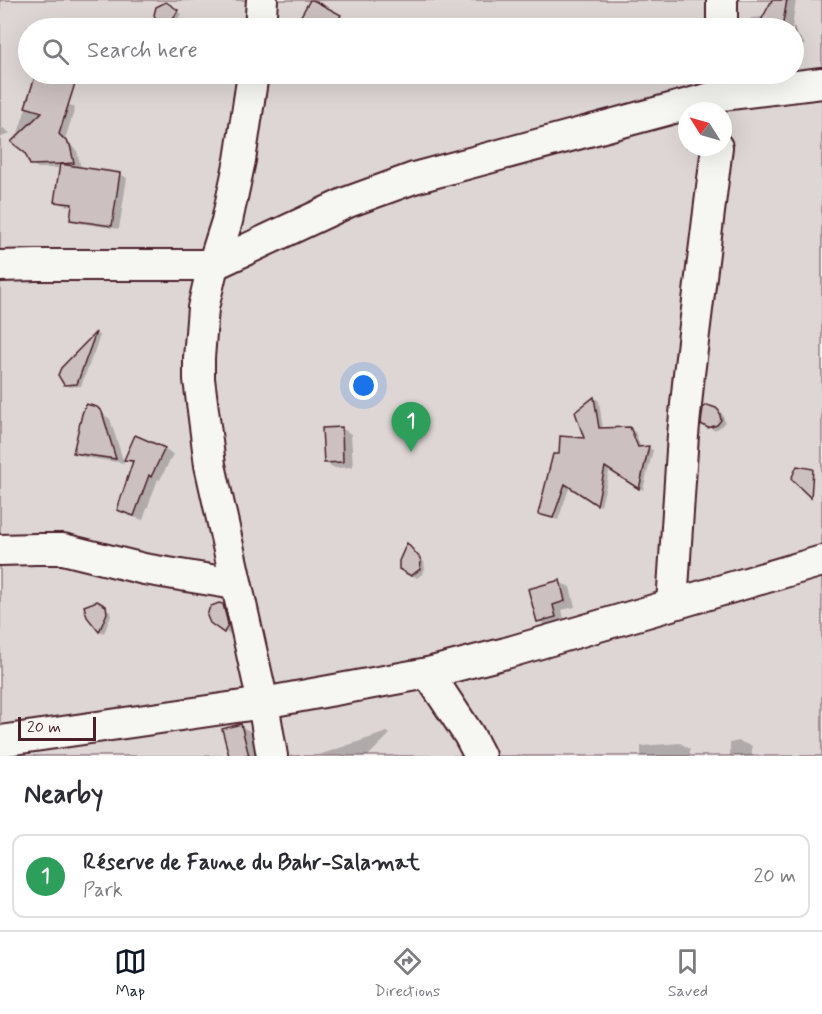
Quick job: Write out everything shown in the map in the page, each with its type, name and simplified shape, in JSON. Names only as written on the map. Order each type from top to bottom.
[{"type":"street","points":[[261,18],[262,0]]},
{"type":"street","points":[[722,0],[722,18]]},
{"type":"street","points":[[0,266],[213,265],[348,202],[414,178],[722,93],[822,83]]},
{"type":"street","points":[[251,84],[240,160],[227,222],[213,265],[203,308],[199,379],[210,465],[263,704],[272,756]]},
{"type":"street","points":[[672,604],[683,435],[716,156]]},
{"type":"street","points":[[0,550],[63,549],[144,569],[235,584]]},
{"type":"street","points":[[0,741],[263,704],[428,673],[506,653],[822,561]]},
{"type":"street","points":[[428,673],[469,735],[480,756]]},
{"type":"shaded area","points":[[0,0],[822,0],[822,756],[0,756]]},
{"type":"building","points":[[310,0],[341,15],[339,18],[300,18]]},
{"type":"building","points":[[772,0],[787,0],[784,18],[762,18]]},
{"type":"building","points":[[166,2],[178,10],[174,18],[156,18],[156,7]]},
{"type":"building","points":[[33,84],[75,84],[59,134],[70,145],[74,163],[30,165],[25,153],[11,142],[42,112],[25,107]]},
{"type":"building","points":[[60,164],[120,173],[112,226],[70,220],[72,204],[54,202]]},
{"type":"building","points":[[96,332],[77,384],[64,385],[58,375],[61,368]]},
{"type":"building","points":[[594,397],[599,428],[630,427],[638,447],[649,446],[639,489],[605,467],[597,505],[565,484],[553,518],[538,514],[553,454],[559,454],[560,436],[584,438],[575,412]]},
{"type":"building","points":[[86,404],[97,407],[102,412],[116,459],[73,453]]},
{"type":"building","points":[[707,405],[719,411],[721,420],[717,425],[708,428],[701,424],[703,408]]},
{"type":"building","points":[[342,427],[343,462],[324,463],[322,428]]},
{"type":"building","points":[[135,435],[165,448],[151,477],[149,475],[134,516],[117,510],[133,461],[124,460]]},
{"type":"building","points":[[797,466],[813,469],[811,498],[791,479]]},
{"type":"building","points":[[407,543],[421,562],[420,569],[411,576],[399,569],[399,561]]},
{"type":"building","points":[[560,580],[565,601],[553,605],[556,617],[537,622],[528,589]]},
{"type":"building","points":[[97,601],[106,606],[107,613],[99,632],[87,617],[84,606]]},
{"type":"building","points":[[223,604],[228,624],[224,633],[210,623],[207,616],[211,606]]},
{"type":"building","points":[[241,724],[249,756],[229,756],[222,729]]},
{"type":"place","name":"Réserve de Faune du Bahr-Salamat","points":[[411,452]]}]
